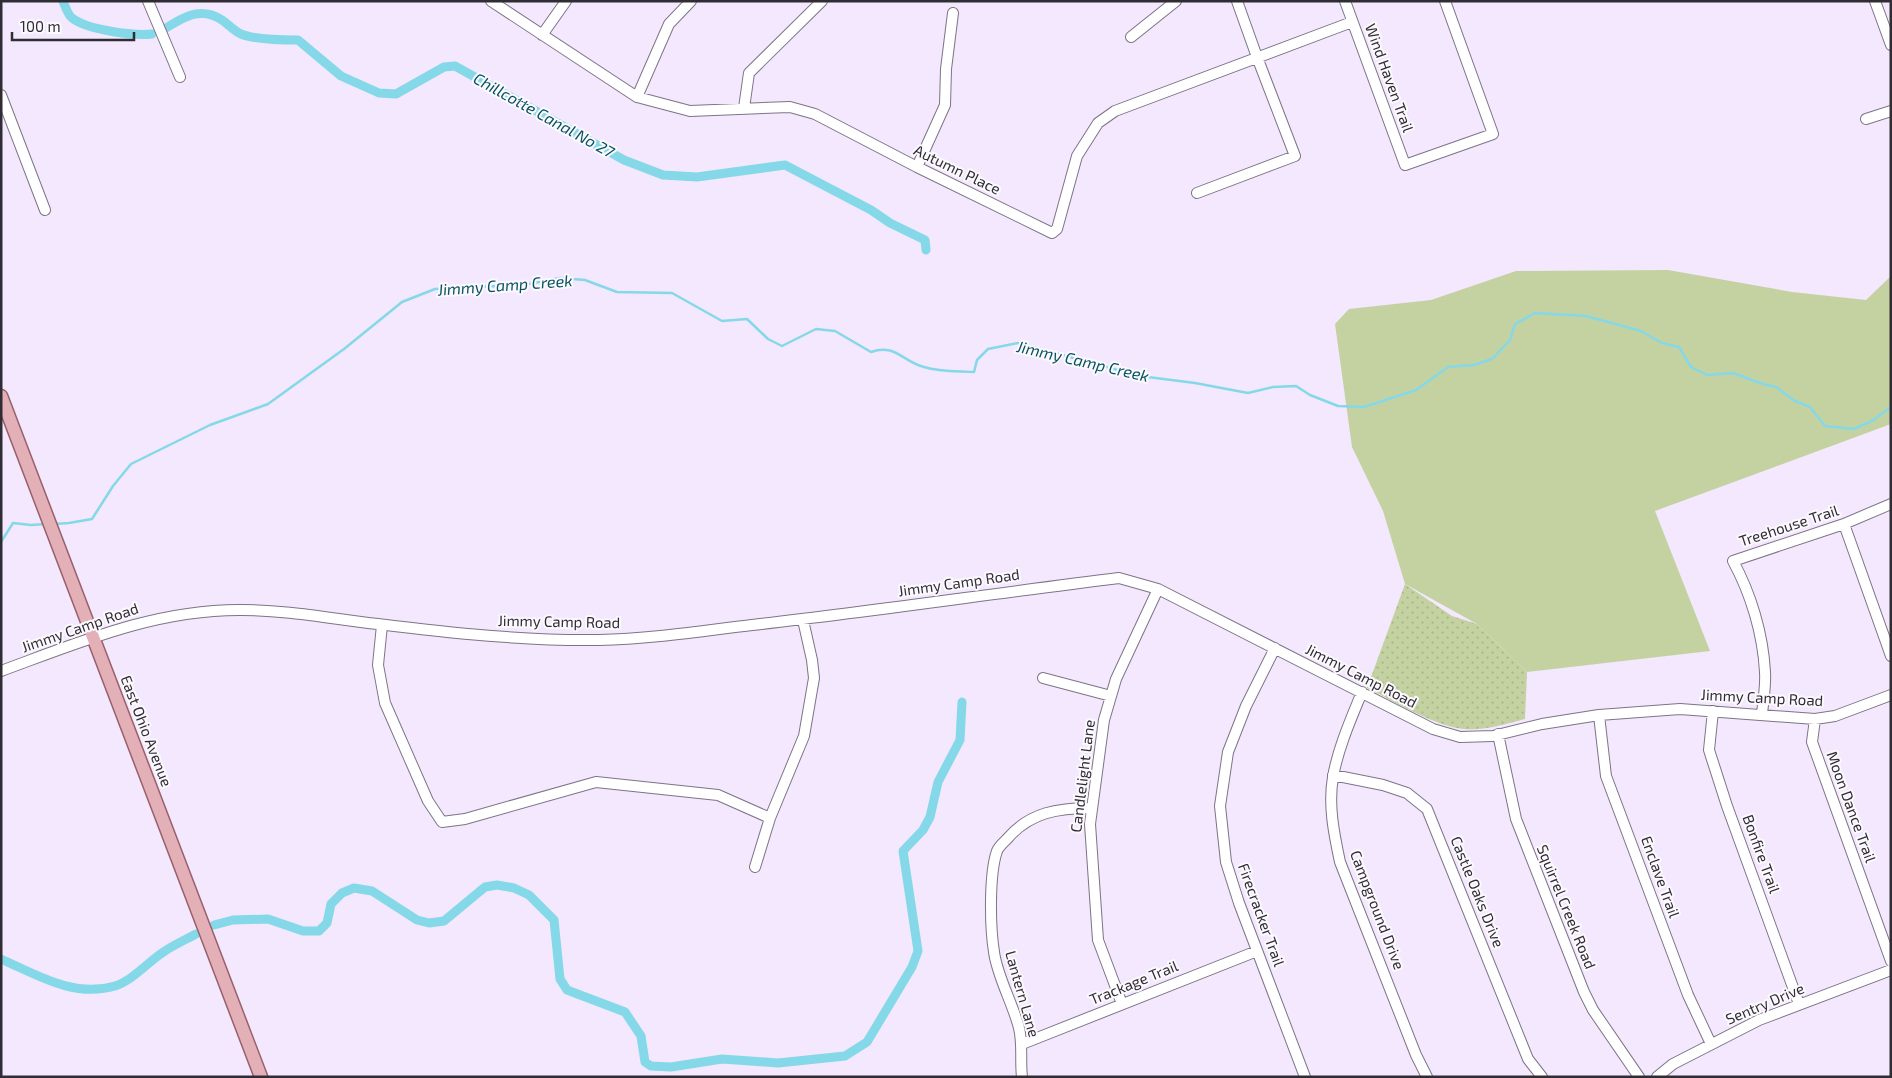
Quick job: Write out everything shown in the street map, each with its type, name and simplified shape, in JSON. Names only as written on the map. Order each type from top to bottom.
[{"type":"main road","name":"East Ohio Avenue","points":[[1,396],[261,1077]]},
{"type":"street","points":[[148,1],[180,77]]},
{"type":"street","name":"Autumn Place","points":[[491,1],[637,97],[690,111],[790,107],[815,114],[1052,234],[1057,229],[1077,156],[1098,123],[1115,111],[1352,22]]},
{"type":"street","points":[[542,35],[566,1]]},
{"type":"street","points":[[637,97],[670,24],[691,1]]},
{"type":"street","points":[[744,108],[749,73],[822,1]]},
{"type":"street","points":[[1131,37],[1176,1]]},
{"type":"street","points":[[1197,193],[1296,156],[1237,1]]},
{"type":"street","name":"Wind Haven Trail","points":[[1345,1],[1405,166],[1493,134],[1444,1]]},
{"type":"street","points":[[1875,1],[1891,45]]},
{"type":"street","points":[[917,167],[945,105],[946,69],[953,13]]},
{"type":"street","points":[[1,95],[45,210]]},
{"type":"street","points":[[1866,120],[1891,111]]},
{"type":"street","name":"Treehouse Trail","points":[[1762,715],[1765,672],[1758,625],[1742,577],[1733,561],[1844,524],[1891,504]]},
{"type":"street","points":[[1844,524],[1891,656]]},
{"type":"street","name":"Jimmy Camp Road","points":[[1,671],[94,636],[138,623],[178,616],[242,610],[291,613],[382,625],[525,639],[602,640],[803,620],[1119,578],[1158,589],[1433,729],[1460,737],[1498,734],[1542,724],[1599,715],[1680,710],[1815,719],[1835,716],[1891,695]]},
{"type":"street","name":"Candlelight Lane","points":[[1122,1004],[1098,940],[1090,824],[1104,720],[1116,678],[1158,589]]},
{"type":"street","points":[[755,867],[770,818],[804,736],[814,678],[803,620]]},
{"type":"street","points":[[382,625],[378,665],[385,703],[428,801],[442,822],[466,819],[596,782],[718,795],[770,818]]},
{"type":"street","name":"Firecracker Trail","points":[[1275,648],[1246,706],[1228,752],[1220,806],[1226,862],[1239,903],[1305,1077]]},
{"type":"street","points":[[1043,678],[1111,696]]},
{"type":"street","name":"Campground Drive","points":[[1362,692],[1345,736],[1333,775],[1331,791],[1333,831],[1340,862],[1416,1055],[1427,1077]]},
{"type":"street","name":"Bonfire Trail","points":[[1713,711],[1709,750],[1727,806],[1800,1004]]},
{"type":"street","name":"Enclave Trail","points":[[1599,715],[1606,776],[1688,995],[1711,1044]]},
{"type":"street","name":"Moon Dance Trail","points":[[1815,719],[1812,742],[1891,961]]},
{"type":"street","name":"Squirrel Creek Road","points":[[1498,734],[1516,819],[1584,992],[1593,1010],[1639,1077]]},
{"type":"street","name":"Castle Oaks Drive","points":[[1333,775],[1384,785],[1407,793],[1427,809],[1528,1059],[1542,1077]]},
{"type":"street","name":"Lantern Lane","points":[[1022,1077],[1020,1063],[1022,1044],[1019,1028],[994,954],[991,891],[997,849],[1016,828],[1038,815],[1070,808],[1092,808]]},
{"type":"street","name":"Trackage Trail","points":[[1022,1044],[1257,951]]},
{"type":"street","name":"Sentry Drive","points":[[1657,1077],[1673,1064],[1759,1020],[1891,970]]},
{"type":"green space","points":[[1668,270],[1792,292],[1866,300],[1891,276],[1891,424],[1655,511],[1710,651],[1527,672],[1477,624],[1405,584],[1383,511],[1352,447],[1335,324],[1349,309],[1431,300],[1516,271]]},
{"type":"green space","points":[[1405,584],[1452,616],[1477,624],[1527,672],[1525,719],[1479,729],[1452,727],[1427,718],[1367,688]]},
{"type":"waterway","name":"Chillcotte Canal No 27","points":[[63,1],[71,17],[88,26],[123,33],[152,34]]},
{"type":"waterway","name":"Chillcotte Canal No 27","points":[[166,28],[179,20],[200,13],[214,16],[247,36],[298,40],[341,76],[379,93],[396,94],[444,67],[455,66],[624,160],[663,175],[697,177],[785,165],[871,210],[890,223],[925,240],[926,250]]},
{"type":"waterway","name":"Jimmy Camp Creek","points":[[54,524],[92,519],[113,486],[131,464],[210,425],[268,404],[344,349],[402,302],[435,289],[523,285],[560,278],[585,280],[617,292],[672,293],[722,321],[747,319],[768,339],[782,346],[816,329],[835,331],[871,352],[879,350],[893,351],[917,365],[930,369],[974,372],[977,360],[988,349],[1018,343],[1140,376],[1195,383],[1248,393],[1273,387],[1296,386],[1310,395],[1338,406],[1364,407],[1416,390],[1448,367],[1474,365],[1492,359],[1510,340],[1515,324],[1535,313],[1586,316],[1641,331],[1662,343],[1679,347],[1691,367],[1707,375],[1733,373],[1776,387],[1795,401],[1810,407],[1825,426],[1854,429],[1872,421],[1891,407]]},
{"type":"waterway","name":"Jimmy Camp Creek","points":[[1891,360],[1891,365]]},
{"type":"waterway","name":"Jimmy Camp Creek","points":[[1,542],[13,523],[46,524]]},
{"type":"waterway","name":"Chillcotte Canal No 27","points":[[214,925],[233,920],[268,919],[303,931],[319,931],[327,923],[331,904],[342,893],[354,888],[372,891],[417,920],[429,923],[444,921],[485,887],[497,885],[514,888],[529,895],[554,920],[560,979],[567,990],[625,1012],[641,1036],[645,1062],[651,1066],[671,1067],[722,1059],[778,1063],[845,1056],[867,1042],[912,967],[918,951],[903,851],[923,830],[930,817],[938,782],[960,740],[962,702]]},
{"type":"waterway","name":"Chillcotte Canal No 27","points":[[1,959],[56,983],[70,987],[100,989],[115,986],[128,980],[166,950],[196,934]]}]
